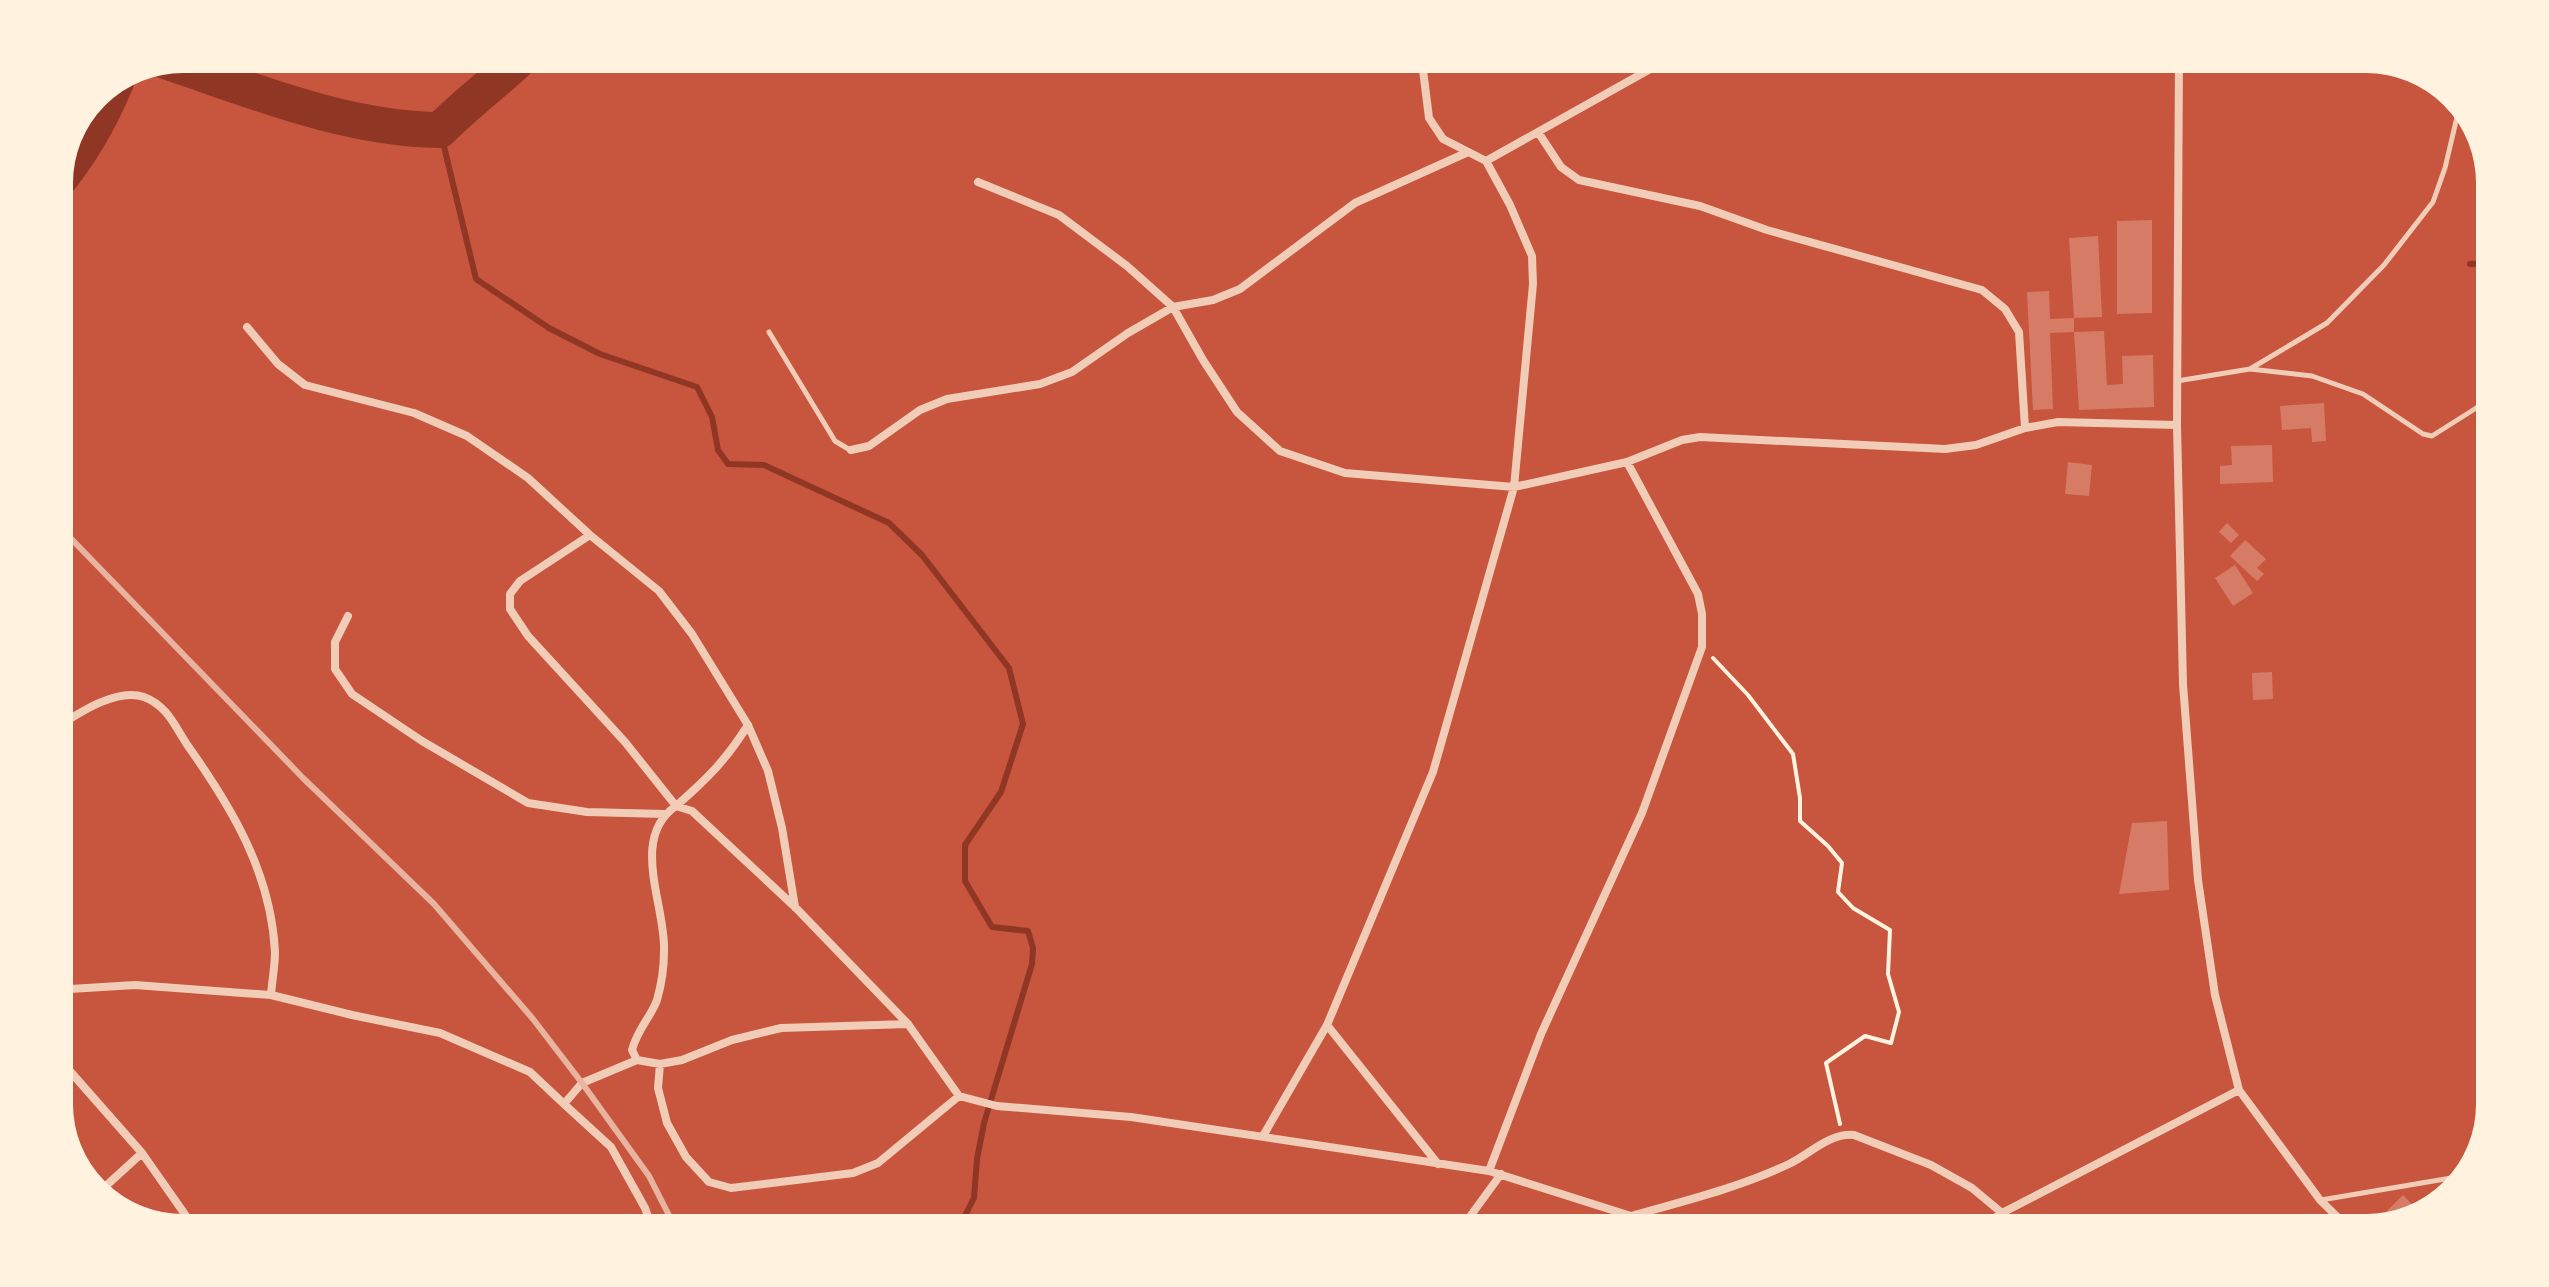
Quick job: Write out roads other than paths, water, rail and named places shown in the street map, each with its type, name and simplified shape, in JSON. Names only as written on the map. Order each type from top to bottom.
[{"type":"street","points":[[1263,1136],[1327,1025],[1433,772],[1514,487],[1533,284],[1532,256],[1510,205],[1486,161],[1443,139],[1429,118],[1423,68]]},
{"type":"street","points":[[1486,161],[1652,68]]},
{"type":"street","points":[[2179,68],[2177,425],[2183,684],[2198,880],[2215,995],[2239,1090],[2320,1200],[2340,1219]]},
{"type":"street","points":[[1538,132],[1561,167],[1579,180],[1700,206],[1767,230],[1982,290],[2005,309],[2019,332],[2025,428]]},
{"type":"street","points":[[851,450],[869,446],[920,410],[947,399],[1040,384],[1072,372],[1128,333],[1173,307],[1213,300],[1240,289],[1355,203],[1466,153]]},
{"type":"street","points":[[978,182],[1059,215],[1127,266],[1173,307],[1237,412],[1280,451],[1345,473],[1514,487],[1627,462],[1682,440],[1700,437],[1945,449],[1976,445],[2025,428],[2058,422],[2177,425]]},
{"type":"street","points":[[247,327],[278,364],[305,385],[414,413],[467,436],[528,478],[590,535],[659,591],[692,634],[748,725],[768,771],[782,828],[795,907]]},
{"type":"street","points":[[1489,1171],[1541,1034],[1642,813],[1702,647],[1702,614],[1698,594],[1627,462]]},
{"type":"street","points":[[590,535],[520,581],[510,594],[510,609],[528,636],[616,732],[676,806],[692,811],[795,907],[908,1024],[959,1096],[997,1106],[1131,1117],[1489,1171],[1636,1219]]},
{"type":"street","points":[[348,616],[335,642],[335,669],[352,694],[422,741],[528,803],[587,812],[664,814]]},
{"type":"street","points":[[68,720],[90,706],[114,698],[143,696],[168,713],[217,785],[264,883],[275,954],[271,995]]},
{"type":"street","points":[[637,1060],[632,1050],[637,1033],[656,1002],[664,950],[652,866],[656,829],[664,814],[728,757],[748,725]]},
{"type":"street","points":[[68,989],[135,985],[271,995],[440,1033],[530,1072],[611,1147],[649,1219]]},
{"type":"street","points":[[564,1104],[582,1083],[637,1060],[660,1064],[682,1060],[732,1040],[781,1028],[908,1024]]},
{"type":"street","points":[[1327,1025],[1438,1164]]},
{"type":"street","points":[[660,1064],[658,1088],[667,1123],[686,1157],[709,1182],[731,1188],[853,1173],[878,1163],[959,1096]]},
{"type":"street","points":[[68,1069],[142,1153],[188,1219]]},
{"type":"street","points":[[1993,1219],[2239,1090]]},
{"type":"street","points":[[1631,1216],[1751,1182],[1843,1134],[1854,1135],[1931,1165],[1972,1188],[2002,1213],[2003,1219]]},
{"type":"street","points":[[104,1187],[142,1153]]},
{"type":"street","points":[[1468,1219],[1501,1174]]},
{"type":"lane","points":[[2250,369],[2327,323],[2384,265],[2433,202],[2458,114]]},
{"type":"lane","points":[[769,332],[835,441],[851,450]]},
{"type":"lane","points":[[2177,381],[2250,369],[2312,376],[2363,394],[2423,434],[2432,436],[2481,405]]},
{"type":"lane","points":[[2320,1200],[2454,1178]]},
{"type":"waterway","points":[[185,68],[335,116],[405,128],[440,130],[509,68]]},
{"type":"waterway","points":[[70,166],[110,94]]},
{"type":"waterway","points":[[440,130],[476,279],[549,328],[600,354],[697,387],[712,417],[718,450],[728,464],[764,465],[889,523],[922,555],[1009,668],[1023,724],[1001,792],[965,845],[965,881],[992,927],[1028,931],[1033,948],[1032,964],[984,1123],[974,1198],[963,1219]]},
{"type":"waterway","points":[[2470,264],[2481,264]]},
{"type":"railway","points":[[68,535],[303,778],[434,904],[533,1019],[582,1083],[649,1176],[671,1219]]}]
